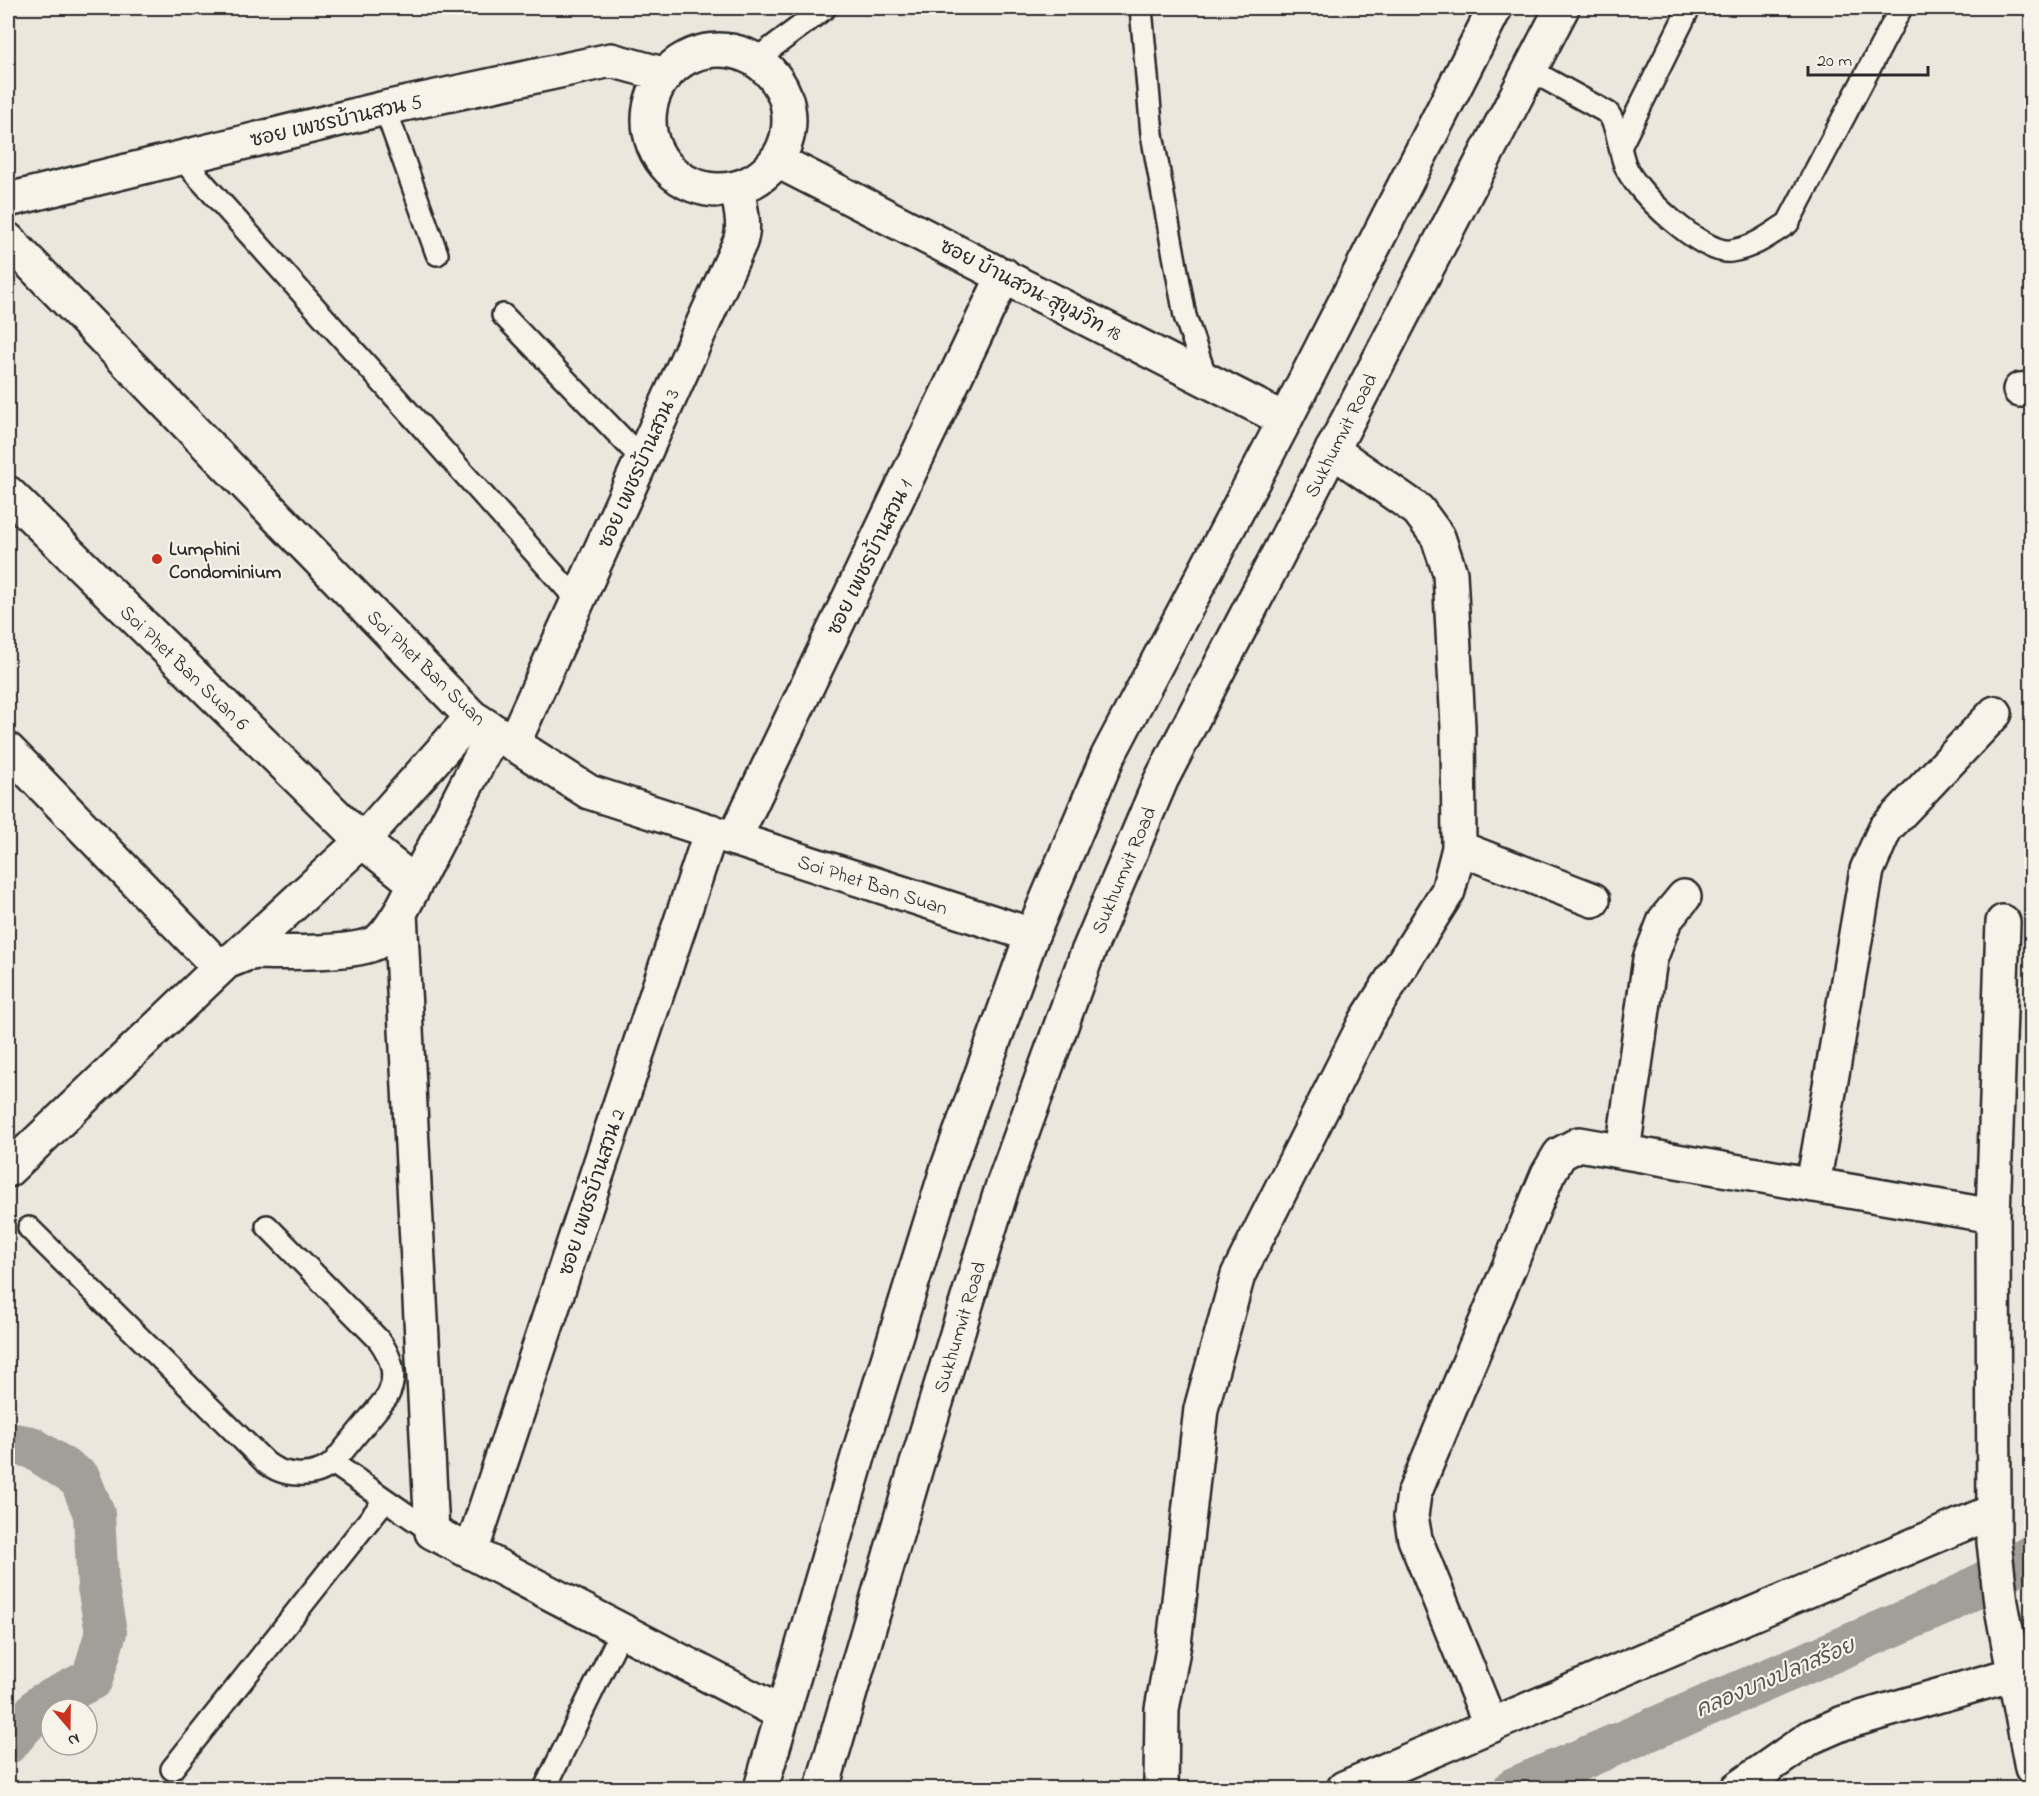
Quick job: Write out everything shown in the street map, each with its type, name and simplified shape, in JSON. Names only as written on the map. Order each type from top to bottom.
[{"type":"street","points":[[761,1788],[860,1450],[943,1181],[1032,935],[1108,756],[1285,420],[1495,8]]},
{"type":"street","name":"Sukhumvit Road","points":[[822,1788],[915,1467],[1002,1188],[1086,957],[1161,780],[1562,8]]},
{"type":"street","points":[[718,50],[737,53],[755,60],[772,75],[784,94],[787,106],[789,117],[786,139],[776,160],[760,177],[737,188],[715,190],[693,185],[674,175],[659,158],[650,138],[649,116],[654,94],[666,75],[680,62],[698,54],[718,50]]},
{"type":"street","name":"ซอย เพชรบ้านสวน 5","points":[[8,200],[385,108],[611,60],[666,75]]},
{"type":"street","name":"ซอย บ้านสวน-สุขุมวิท 18","points":[[776,160],[1285,420]]},
{"type":"street","name":"ซอย เพชรบ้านสวน 3","points":[[493,731],[578,601],[740,242],[743,224],[737,188]]},
{"type":"street","name":"Soi Phet Ban Suan","points":[[8,240],[493,731],[590,792],[1032,935]]},
{"type":"street","name":"ซอย เพชรบ้านสวน 1","points":[[723,835],[1004,275]]},
{"type":"street","points":[[1161,1788],[1162,1709],[1174,1644],[1201,1409],[1238,1275],[1366,1021],[1448,891],[1459,848],[1458,727],[1450,573],[1438,537],[1418,510],[1332,450]]},
{"type":"street","name":"Soi Phet Ban Suan 6","points":[[8,494],[362,841],[415,883]]},
{"type":"street","points":[[1813,1185],[1867,870],[1885,829],[1995,713]]},
{"type":"street","points":[[8,1170],[228,963],[362,841],[493,731]]},
{"type":"street","points":[[228,963],[258,952],[347,950],[364,947],[379,940],[400,913],[493,731]]},
{"type":"street","points":[[8,750],[228,963]]},
{"type":"street","name":"ซอย เพชรบ้านสวน 2","points":[[471,1552],[723,835]]},
{"type":"street","points":[[1459,848],[1593,900]]},
{"type":"street","points":[[1623,1151],[1650,959],[1665,920],[1684,897]]},
{"type":"street","points":[[400,913],[432,1532],[783,1714]]},
{"type":"street","points":[[2003,922],[1993,1216],[1994,1526],[2001,1603],[2019,1636],[2014,1674],[2031,1768]]},
{"type":"street","points":[[1491,1726],[1414,1539],[1411,1516],[1414,1494],[1548,1174],[1560,1154],[1579,1143],[1993,1216]]},
{"type":"street","points":[[1344,1788],[1491,1726],[1994,1526]]},
{"type":"street","points":[[1737,1788],[1810,1737],[1843,1723],[2014,1674]]},
{"type":"lane","points":[[755,60],[825,8]]},
{"type":"lane","points":[[1142,8],[1152,134],[1185,316],[1206,378]]},
{"type":"lane","points":[[1620,147],[1689,8]]},
{"type":"lane","points":[[1530,70],[1608,113],[1614,122],[1625,165],[1648,200],[1706,247],[1729,252],[1760,243],[1788,223],[1901,8]]},
{"type":"lane","points":[[385,108],[437,254]]},
{"type":"lane","points":[[181,158],[578,601]]},
{"type":"lane","points":[[503,315],[642,459]]},
{"type":"lane","points":[[29,1228],[269,1466],[284,1472],[300,1474],[316,1472],[333,1463],[387,1397],[392,1388],[394,1376],[387,1350],[379,1340],[267,1226]]},
{"type":"lane","points":[[333,1463],[432,1532]]},
{"type":"lane","points":[[171,1769],[385,1500]]},
{"type":"lane","points":[[545,1788],[622,1630]]},
{"type":"waterway","name":"คลองบางปลาสร้อย","points":[[8,1443],[31,1447],[80,1479],[94,1514],[98,1587],[106,1632],[92,1679],[41,1705],[8,1743]]},
{"type":"waterway","name":"คลองบางปลาสร้อย","points":[[1514,1788],[1945,1604],[2032,1556]]},
{"type":"place","name":"Lumphini Condominium","points":[[157,559]]}]
